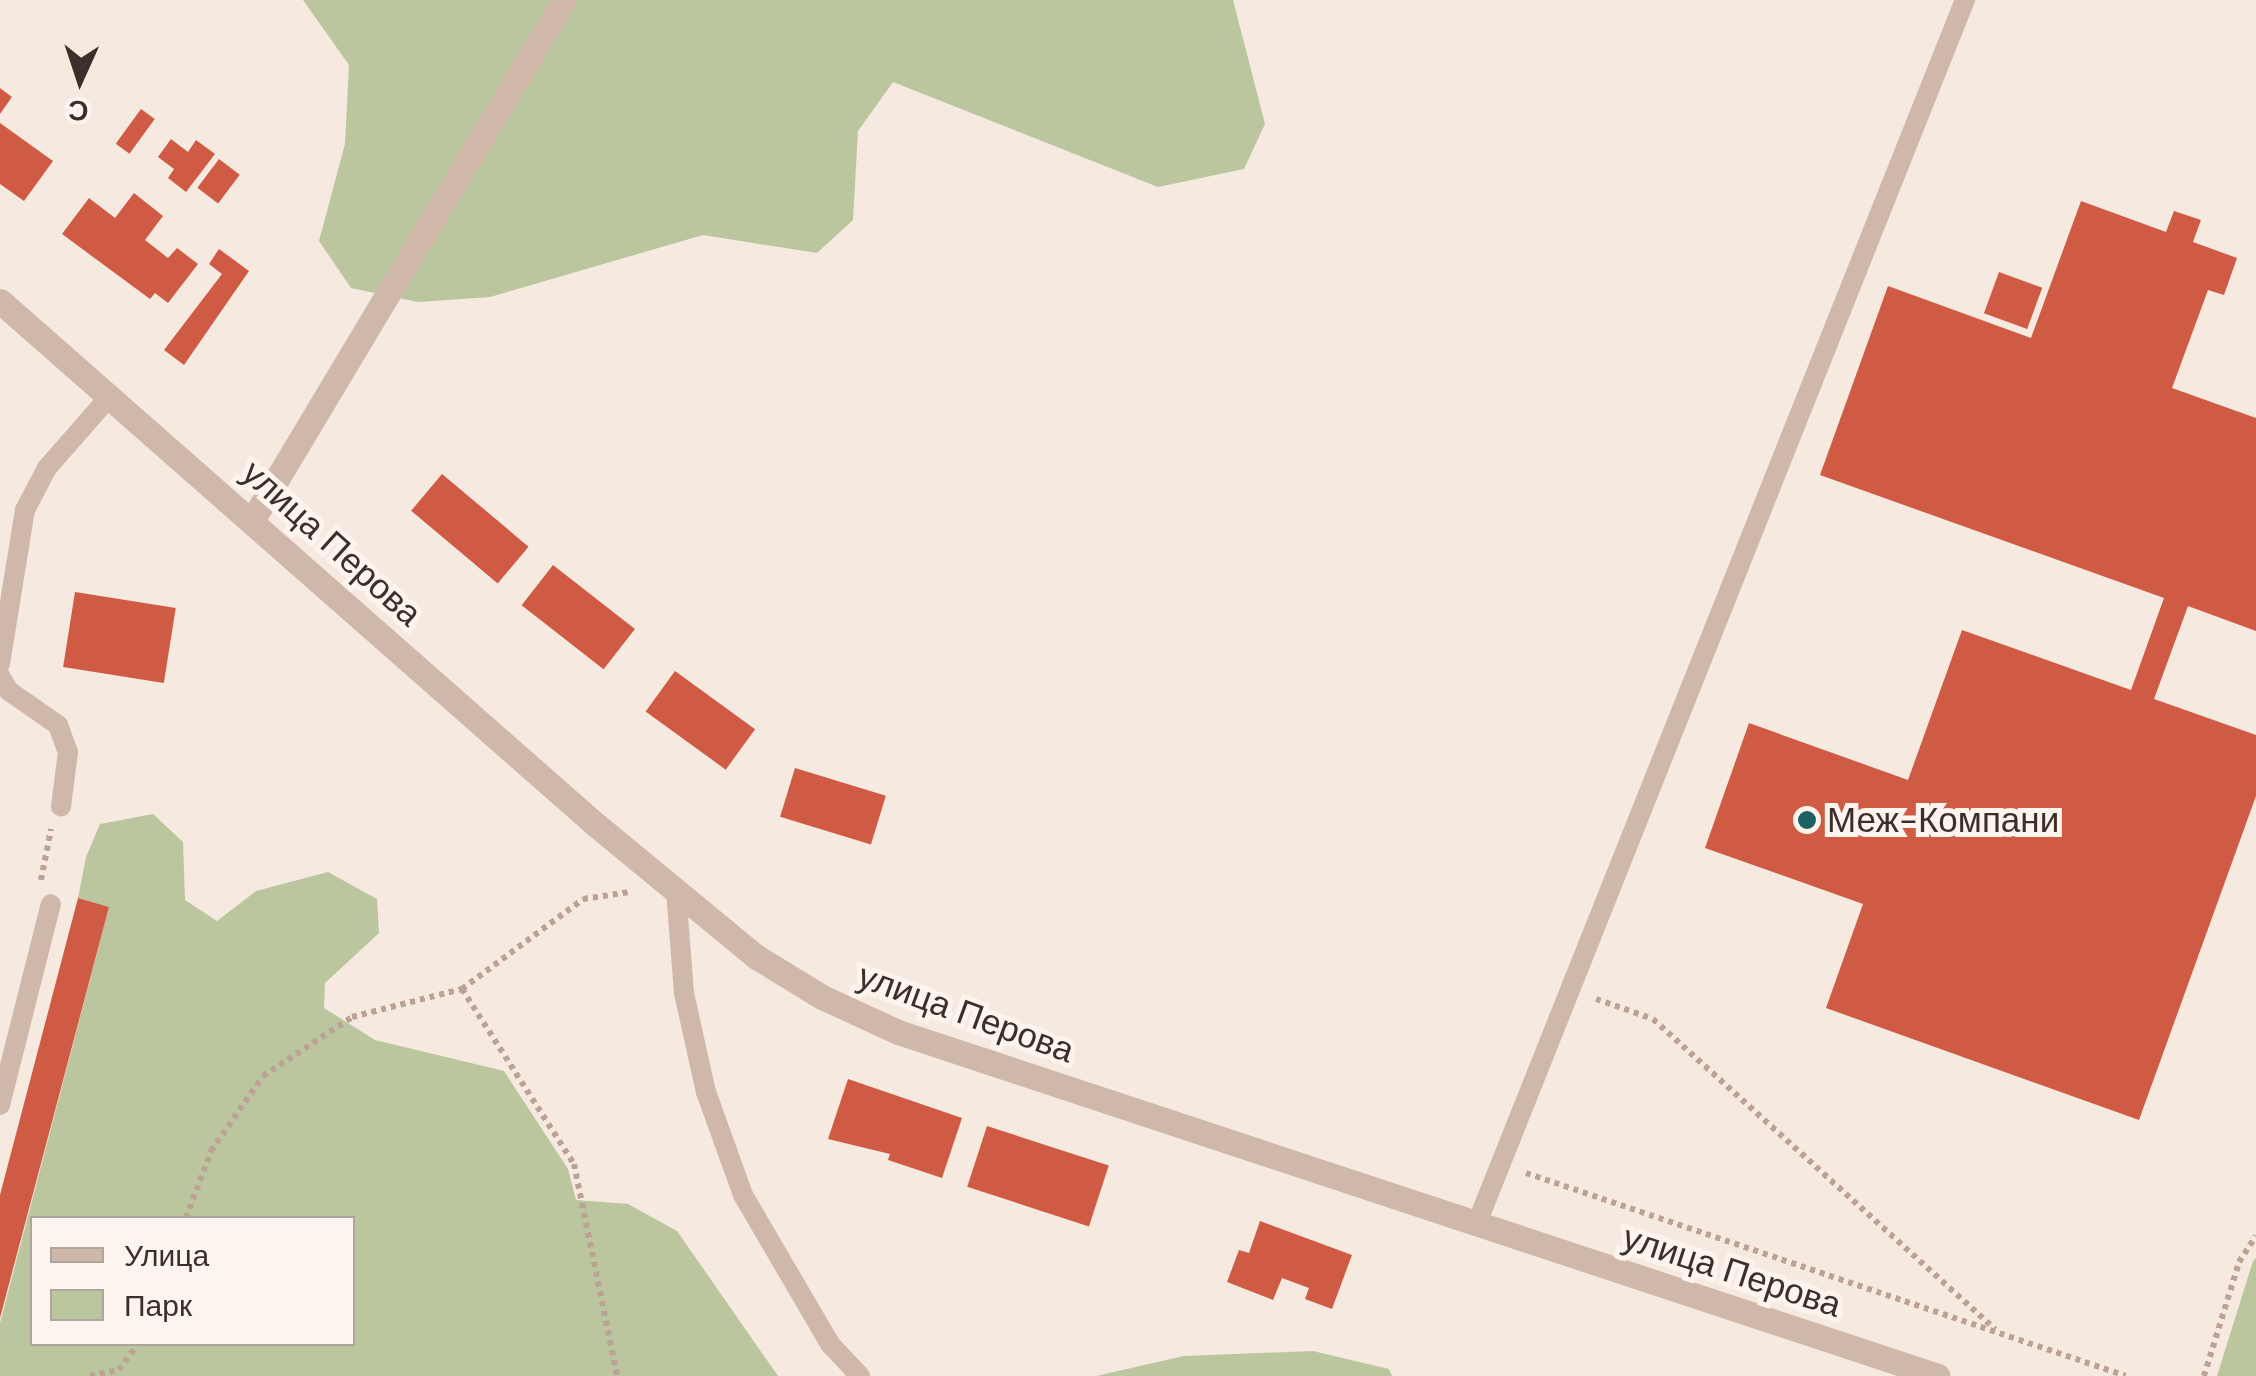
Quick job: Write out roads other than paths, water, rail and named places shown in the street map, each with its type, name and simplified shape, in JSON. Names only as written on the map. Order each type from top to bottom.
[{"type":"street","points":[[253,518],[564,0]]},
{"type":"street","name":"улица Перова","points":[[0,301],[676,891],[755,956],[822,997],[898,1032],[1938,1376]]},
{"type":"lane","points":[[1477,1223],[1966,0]]},
{"type":"lane","points":[[0,664],[24,510],[47,468],[111,394]]},
{"type":"lane","points":[[0,676],[8,691],[58,725],[68,752],[61,807]]},
{"type":"lane","points":[[676,891],[688,1010],[706,1092],[742,1195],[830,1344],[860,1376]]},
{"type":"lane","points":[[0,1105],[52,904]]},
{"type":"place","name":"Меж-Компани","points":[[1807,820]]}]
